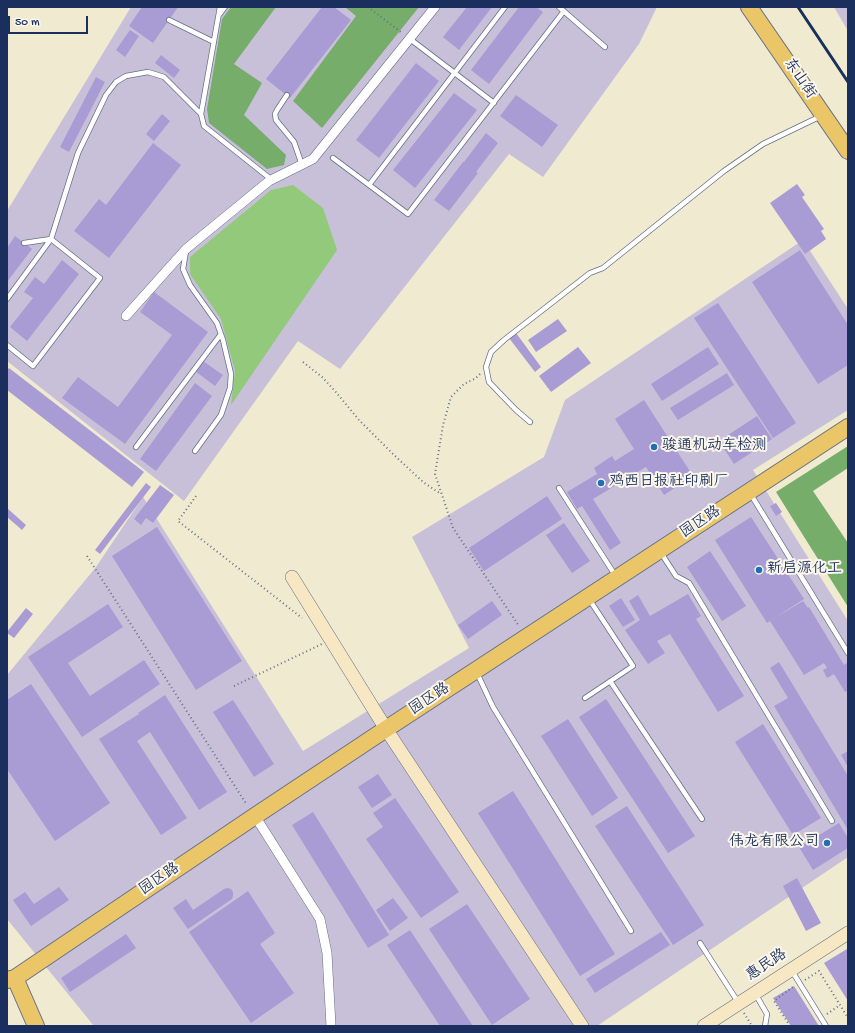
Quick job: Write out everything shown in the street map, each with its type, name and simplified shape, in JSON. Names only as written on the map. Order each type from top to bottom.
[{"type":"highway","name":"东山街","points":[[749,7],[848,151]]},
{"type":"highway","name":"园区路","points":[[11,979],[386,729],[848,427]]},
{"type":"highway","points":[[11,979],[36,1026]]},
{"type":"street","points":[[126,316],[186,249],[272,180],[314,159],[435,7]]},
{"type":"street","points":[[292,577],[386,729],[582,1026]]},
{"type":"street","points":[[255,816],[320,919],[327,953],[331,1026]]},
{"type":"street","name":"惠民路","points":[[704,1026],[740,1007],[755,993],[847,936]]},
{"type":"lane","points":[[220,7],[201,114],[204,126],[272,180]]},
{"type":"lane","points":[[218,16],[225,7]]},
{"type":"lane","points":[[369,185],[506,7]]},
{"type":"lane","points":[[559,7],[605,47]]},
{"type":"lane","points":[[333,158],[408,214],[564,12]]},
{"type":"lane","points":[[169,20],[214,42]]},
{"type":"lane","points":[[410,39],[494,103]]},
{"type":"lane","points":[[7,298],[51,239],[78,153],[106,95],[116,82],[126,76],[148,72],[164,78],[201,114]]},
{"type":"lane","points":[[286,95],[275,114],[276,120],[294,142],[302,165]]},
{"type":"lane","points":[[530,422],[489,382],[486,367],[491,352],[590,272],[603,268],[724,171],[763,144],[823,115]]},
{"type":"lane","points":[[7,345],[33,366],[100,278],[51,239],[24,243]]},
{"type":"lane","points":[[186,249],[183,269],[190,285],[217,323],[231,374],[230,388],[221,415],[195,451]]},
{"type":"lane","points":[[136,447],[220,334]]},
{"type":"lane","points":[[559,488],[617,578]]},
{"type":"lane","points":[[749,492],[848,653]]},
{"type":"lane","points":[[659,550],[676,576],[689,583],[832,821]]},
{"type":"lane","points":[[585,698],[633,666],[588,597]]},
{"type":"lane","points":[[475,671],[493,707],[631,931]]},
{"type":"lane","points":[[610,681],[702,819]]},
{"type":"lane","points":[[700,943],[740,1007]]},
{"type":"lane","points":[[791,970],[826,1026]]},
{"type":"lane","points":[[755,993],[767,1014],[765,1026]]},
{"type":"path","points":[[368,7],[410,39]]},
{"type":"path","points":[[303,362],[322,377],[335,390],[359,420],[393,454],[423,482],[442,495]]},
{"type":"path","points":[[486,367],[476,378],[464,384],[451,397],[443,424],[435,474],[454,528],[527,637]]},
{"type":"path","points":[[196,496],[178,521],[306,621]]},
{"type":"path","points":[[87,556],[255,816]]},
{"type":"path","points":[[234,686],[331,640]]},
{"type":"path","points":[[821,1018],[840,1005]]},
{"type":"path","points":[[740,1007],[752,1026]]},
{"type":"shaded area","points":[[131,7],[657,7],[639,44],[543,177],[509,154],[340,369],[298,341],[184,501],[7,361],[7,211]]},
{"type":"shaded area","points":[[834,7],[848,7],[848,31]]},
{"type":"shaded area","points":[[803,240],[848,309],[848,410],[753,470],[848,621],[848,857],[597,1026],[94,1026],[7,919],[7,675],[96,567],[143,497],[303,751],[469,648],[412,537],[544,457],[565,400]]},
{"type":"green space","points":[[231,7],[276,7],[234,64],[262,83],[244,115],[286,155],[284,165],[267,169],[209,123],[207,109],[222,19]]},
{"type":"green space","points":[[345,7],[419,7],[322,128],[293,101],[356,16]]},
{"type":"green space","points":[[293,185],[323,208],[337,250],[231,405],[235,371],[221,319],[190,274],[190,257],[271,190]]},
{"type":"green space","points":[[848,446],[848,468],[813,491],[848,543],[848,607],[776,492]]},
{"type":"building","points":[[142,7],[178,7],[153,43],[129,26]]},
{"type":"building","points":[[322,7],[334,7],[351,20],[290,98],[266,79]]},
{"type":"building","points":[[467,7],[492,7],[459,50],[443,37]]},
{"type":"building","points":[[519,7],[536,7],[543,12],[489,84],[471,70]]},
{"type":"building","points":[[130,30],[139,36],[125,57],[116,50]]},
{"type":"building","points":[[161,55],[180,70],[174,78],[155,63]]},
{"type":"building","points":[[416,63],[439,81],[379,158],[356,140]]},
{"type":"building","points":[[96,77],[105,82],[69,152],[60,147]]},
{"type":"building","points":[[454,93],[477,110],[415,188],[393,170]]},
{"type":"building","points":[[516,95],[558,125],[542,147],[500,116]]},
{"type":"building","points":[[162,114],[170,121],[154,141],[146,134]]},
{"type":"building","points":[[486,133],[498,143],[476,172],[478,173],[449,211],[434,200]]},
{"type":"building","points":[[153,143],[181,165],[109,258],[74,231],[99,199],[106,205]]},
{"type":"building","points":[[797,184],[805,195],[802,197],[824,229],[821,231],[826,239],[805,254],[770,203]]},
{"type":"building","points":[[15,236],[32,249],[7,282],[7,248]]},
{"type":"building","points":[[800,250],[848,325],[848,365],[818,384],[752,282]]},
{"type":"building","points":[[62,260],[79,274],[27,341],[10,327],[33,298],[24,292],[35,277],[44,284]]},
{"type":"building","points":[[154,292],[208,332],[125,444],[62,398],[78,377],[118,407],[172,335],[140,312]]},
{"type":"building","points":[[718,303],[796,423],[773,438],[694,318]]},
{"type":"building","points":[[558,319],[567,331],[536,352],[528,340]]},
{"type":"building","points":[[516,333],[541,367],[535,372],[509,338]]},
{"type":"building","points":[[578,347],[591,363],[551,392],[539,376]]},
{"type":"building","points":[[708,347],[719,364],[662,401],[651,384]]},
{"type":"building","points":[[203,361],[223,375],[215,386],[195,371]]},
{"type":"building","points":[[9,368],[144,472],[132,487],[7,390],[7,370]]},
{"type":"building","points":[[727,373],[734,385],[678,420],[670,408]]},
{"type":"building","points":[[195,383],[212,396],[156,471],[140,459]]},
{"type":"building","points":[[644,400],[693,476],[664,495],[646,467],[593,499],[621,543],[610,550],[582,506],[577,509],[567,492],[597,474],[594,468],[612,456],[615,461],[634,449],[615,419]]},
{"type":"building","points":[[757,416],[772,439],[734,464],[719,441]]},
{"type":"building","points":[[146,483],[151,487],[100,554],[95,550]]},
{"type":"building","points":[[160,485],[174,495],[153,523],[146,518],[141,525],[134,519]]},
{"type":"building","points":[[547,496],[562,519],[484,571],[469,548]]},
{"type":"building","points":[[776,503],[782,512],[776,516],[770,506]]},
{"type":"building","points":[[7,508],[26,525],[22,530],[7,517]]},
{"type":"building","points":[[751,517],[804,599],[773,619],[803,601],[808,608],[809,607],[844,665],[847,663],[848,690],[845,692],[834,674],[827,678],[823,670],[827,668],[824,663],[804,675],[770,621],[767,623],[715,540]]},
{"type":"building","points":[[564,523],[590,561],[572,573],[546,535]]},
{"type":"building","points":[[157,527],[242,661],[196,690],[112,556]]},
{"type":"building","points":[[710,551],[746,606],[722,621],[687,567]]},
{"type":"building","points":[[688,594],[701,616],[696,619],[744,696],[718,712],[670,634],[657,641],[665,653],[648,664],[625,630],[640,620],[629,601],[638,595],[650,616]]},
{"type":"building","points":[[621,598],[635,620],[623,627],[609,606]]},
{"type":"building","points":[[492,601],[502,615],[468,639],[458,625]]},
{"type":"building","points":[[108,604],[123,627],[68,663],[90,696],[144,660],[160,684],[82,737],[28,657]]},
{"type":"building","points":[[26,608],[33,614],[14,638],[7,632]]},
{"type":"building","points":[[779,662],[848,776],[848,830],[774,706],[788,698],[770,668]]},
{"type":"building","points":[[31,684],[110,803],[55,841],[7,769],[7,700]]},
{"type":"building","points":[[165,695],[227,792],[199,810],[150,732],[137,741],[187,818],[161,835],[99,739],[139,714],[138,713]]},
{"type":"building","points":[[606,699],[695,836],[668,853],[579,717]]},
{"type":"building","points":[[233,700],[274,764],[254,777],[213,712]]},
{"type":"building","points":[[568,719],[618,798],[592,816],[541,736]]},
{"type":"building","points":[[763,724],[821,818],[793,835],[735,742]]},
{"type":"building","points":[[848,751],[848,767],[841,755]]},
{"type":"building","points":[[378,774],[392,795],[372,808],[358,787]]},
{"type":"building","points":[[513,791],[615,954],[580,976],[478,813]]},
{"type":"building","points":[[395,798],[459,892],[421,918],[366,839],[383,827],[373,813]]},
{"type":"building","points":[[627,806],[704,925],[673,945],[595,826]]},
{"type":"building","points":[[313,812],[389,935],[368,948],[292,825]]},
{"type":"building","name":"伟龙有限公司","points":[[839,823],[848,838],[848,848],[813,870],[799,847]]},
{"type":"building","points":[[797,878],[821,923],[806,931],[783,886]]},
{"type":"building","points":[[59,887],[69,900],[31,926],[13,900],[25,892],[34,904]]},
{"type":"building","points":[[228,888],[233,892],[232,899],[188,929],[173,908],[186,899],[193,910],[224,889]]},
{"type":"building","points":[[248,891],[275,933],[260,944],[294,993],[251,1023],[189,932]]},
{"type":"building","points":[[393,898],[408,918],[390,931],[376,910]]},
{"type":"building","points":[[467,904],[530,999],[492,1025],[429,929]]},
{"type":"building","points":[[410,930],[473,1026],[440,1026],[387,945]]},
{"type":"building","points":[[661,932],[670,945],[595,993],[586,979]]},
{"type":"building","points":[[126,934],[136,948],[70,992],[61,978]]},
{"type":"building","points":[[847,949],[848,951],[848,1001],[824,963]]},
{"type":"building","points":[[794,986],[819,1026],[791,1026],[773,998]]},
{"type":"railway","points":[[798,7],[848,82]]},
{"type":"place","name":"骏通机动车检测","points":[[654,447]]},
{"type":"place","name":"鸡西日报社印刷厂","points":[[601,483]]},
{"type":"place","name":"新启源化工","points":[[759,570]]},
{"type":"place","name":"伟龙有限公司","points":[[827,843]]}]
